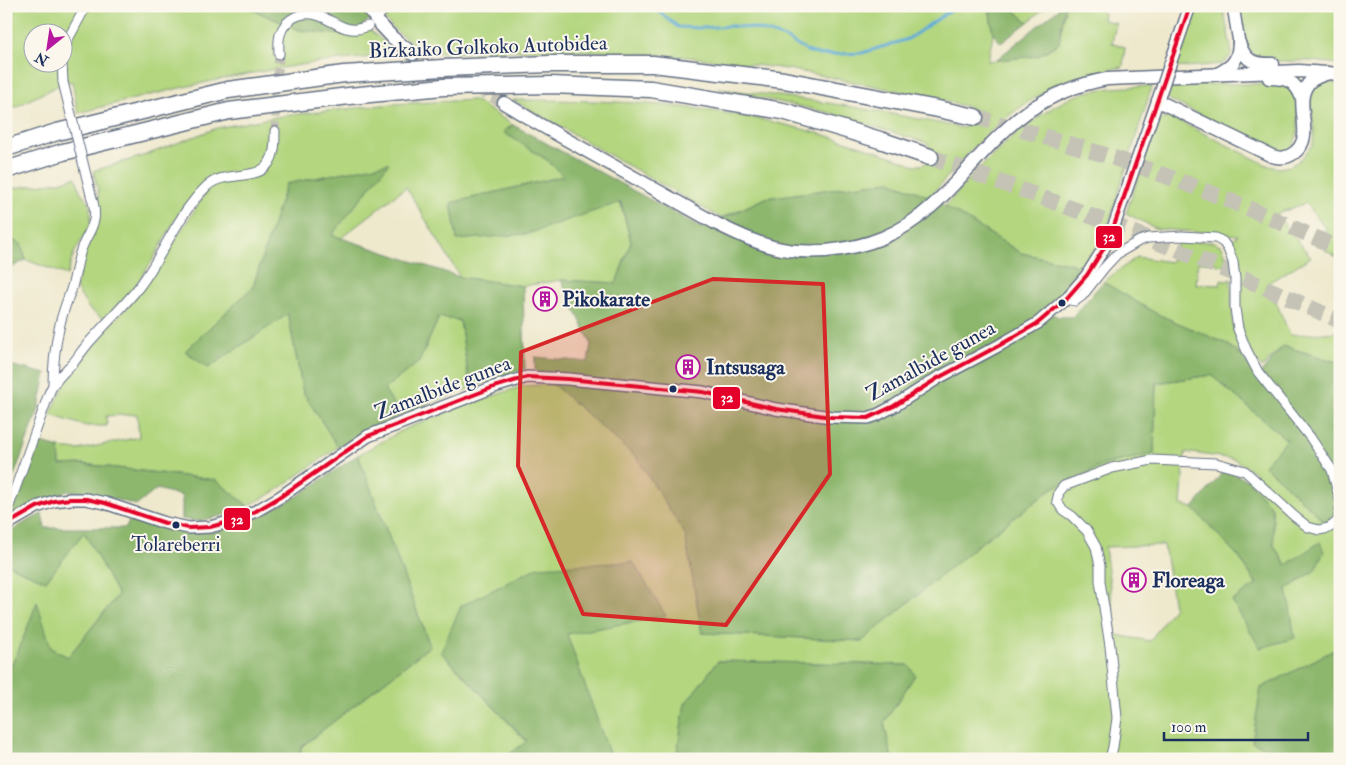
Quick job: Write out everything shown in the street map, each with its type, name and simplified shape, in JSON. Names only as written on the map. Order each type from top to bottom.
[{"type":"highway","name":"Bizkaiko Golkoko Autobidea","points":[[6,148],[57,132],[228,90],[344,74],[550,64],[653,64],[784,80],[975,117]]},
{"type":"highway","name":"Bizkaiko Golkoko Autobidea","points":[[6,170],[63,152],[229,111],[349,96],[443,87],[541,85],[651,89],[783,111],[930,157]]},
{"type":"main road","points":[[367,6],[378,22],[393,38],[413,54]]},
{"type":"main road","points":[[1239,42],[1246,57],[1252,62],[1286,65],[1299,70]]},
{"type":"main road","points":[[1218,74],[1236,60],[1239,42]]},
{"type":"main road","points":[[504,103],[717,224],[775,248],[812,252],[861,246],[889,236],[906,226],[934,204],[999,137],[1027,112],[1057,94],[1088,82],[1107,79],[1299,70],[1335,73]]},
{"type":"main road","points":[[1158,101],[1272,156],[1285,158],[1293,154],[1303,142],[1305,132],[1302,98],[1304,91],[1310,81],[1335,73]]},
{"type":"main road","points":[[1218,74],[1252,79],[1280,78],[1295,85],[1302,98]]},
{"type":"street","name":"Zamalbide gunea","points":[[72,32],[86,6]]},
{"type":"street","points":[[380,15],[388,6]]},
{"type":"street","name":"Zamalbide gunea","points":[[275,131],[274,150],[268,165],[255,174],[225,177],[214,180],[207,186],[178,223],[139,287],[53,385],[8,509],[9,525],[38,507],[54,502],[78,499],[105,503],[165,523],[189,528],[210,527],[229,522],[256,511],[280,497],[368,436],[494,387],[527,377],[703,392],[776,409],[831,417],[868,418],[894,406],[938,378],[1038,323],[1066,299],[1087,275],[1104,248],[1115,223],[1190,6]]},
{"type":"street","points":[[1228,6],[1234,19]]},
{"type":"street","points":[[1232,6],[1239,42]]},
{"type":"street","points":[[278,54],[279,36],[282,28],[295,16],[311,14],[344,28],[360,29],[368,26]]},
{"type":"street","name":"Zamalbide gunea","points":[[53,385],[53,356],[60,323],[72,288],[80,255],[94,225],[95,215],[63,82],[62,72]]},
{"type":"street","points":[[1066,299],[1075,301],[1082,296],[1117,254],[1138,241],[1148,238],[1182,236],[1216,238],[1222,242],[1228,249],[1233,262],[1238,329],[1246,350],[1258,372],[1310,437],[1332,470],[1340,501]]},
{"type":"street","points":[[1110,759],[1114,746],[1117,718],[1098,557],[1096,547],[1087,531],[1063,510],[1057,501],[1059,492],[1064,486],[1112,468],[1152,460],[1182,460],[1216,463],[1245,471],[1308,527],[1319,530],[1329,528],[1338,521],[1340,508]]},
{"type":"highlighted area","points":[[713,279],[823,284],[830,474],[726,625],[583,614],[518,466],[521,352]]},
{"type":"green space","points":[[6,6],[244,6],[299,30],[352,36],[364,25],[399,55],[326,62],[256,72],[179,88],[78,113],[72,81],[57,86],[6,112]]},
{"type":"green space","points":[[244,6],[383,6],[352,36],[299,30]]},
{"type":"green space","points":[[396,6],[989,6],[993,34],[988,61],[1038,56],[1059,43],[1065,6],[1094,6],[1104,13],[1103,20],[1116,23],[1112,43],[1125,47],[1123,67],[1070,79],[1023,105],[980,141],[930,197],[890,181],[766,198],[721,218],[513,100],[624,102],[719,112],[803,129],[918,165],[922,165],[929,160],[931,152],[927,143],[830,113],[719,89],[841,105],[962,128],[972,120],[972,108],[925,96],[788,69],[688,57],[618,52],[531,50],[430,53],[396,31],[384,18]]},
{"type":"green space","points":[[989,6],[1009,6],[1028,22],[1001,43],[993,34]]},
{"type":"green space","points":[[1009,6],[1047,6],[1028,22]]},
{"type":"green space","points":[[1062,6],[1065,6],[1059,43],[1038,56],[996,60]]},
{"type":"green space","points":[[1196,6],[1219,6],[1224,12],[1232,53],[1222,64],[1174,68]]},
{"type":"green space","points":[[1239,6],[1340,6],[1340,64],[1312,61],[1280,61],[1263,59],[1256,56],[1251,52],[1247,43]]},
{"type":"green space","points":[[1323,81],[1340,84],[1340,259],[1325,250],[1326,229],[1306,203],[1276,214],[1311,257],[1268,283],[1290,335],[1340,332],[1340,363],[1283,346],[1262,368],[1253,356],[1243,334],[1239,300],[1238,260],[1229,242],[1238,235],[1157,229],[1126,213],[1155,127],[1162,120],[1171,117],[1269,166],[1279,168],[1290,166],[1300,160],[1313,144],[1314,131],[1311,99],[1314,87]]},
{"type":"green space","points":[[1171,84],[1281,84],[1287,86],[1294,93],[1297,105],[1298,130],[1294,144],[1288,150],[1275,151],[1172,101],[1167,97]]},
{"type":"green space","points":[[1152,86],[1109,222],[1096,250],[1081,269],[1072,264],[1021,253],[945,206],[1008,141],[1052,108],[1066,100],[1091,91]]},
{"type":"green space","points":[[474,100],[513,125],[503,132],[547,160],[564,176],[451,203],[527,234],[620,201],[631,242],[616,283],[561,280],[523,286],[460,277],[406,187],[341,238],[331,235],[388,164],[286,184],[253,287],[185,351],[208,368],[288,313],[303,392],[338,447],[276,491],[248,506],[216,480],[84,464],[60,465],[59,448],[78,450],[139,437],[137,414],[106,416],[107,426],[86,426],[50,415],[66,381],[102,333],[128,307],[206,193],[183,206],[152,261],[130,294],[105,320],[89,309],[76,288],[84,249],[93,237],[99,214],[98,190],[93,171],[143,156],[217,128],[282,116],[392,104]]},
{"type":"green space","points":[[513,125],[702,228],[766,198],[890,181],[930,197],[1021,253],[1072,264],[1081,269],[1076,279],[1045,310],[1058,317],[1073,317],[1103,282],[1157,314],[1227,344],[1244,358],[1257,378],[1283,346],[1340,363],[1340,509],[1325,522],[1264,465],[1287,440],[1211,375],[1156,383],[1154,454],[1106,464],[1053,488],[974,548],[862,641],[702,633],[685,534],[637,458],[535,370],[535,357],[588,362],[591,343],[561,280],[616,283],[631,242],[621,202],[527,234],[457,240],[451,203],[563,176],[547,160],[503,132]]},
{"type":"green space","points":[[389,163],[332,235],[460,277],[523,286],[525,369],[470,388],[460,321],[439,317],[419,362],[384,389],[401,415],[338,447],[303,392],[288,314],[208,368],[185,351],[253,287],[286,184]]},
{"type":"green space","points":[[76,177],[80,191],[89,203],[90,226],[74,253],[67,275],[26,260],[21,245],[6,237],[6,189],[59,182]]},
{"type":"green space","points":[[6,237],[21,244],[26,260],[6,270]]},
{"type":"green space","points":[[1178,241],[1214,242],[1222,246],[1230,267],[1218,265],[1214,262],[1198,262],[1196,284],[1220,285],[1221,280],[1231,279],[1233,328],[1244,358],[1227,344],[1157,314],[1103,282],[1137,257],[1171,262]]},
{"type":"green space","points":[[439,317],[460,321],[470,388],[401,415],[384,389],[419,362]]},
{"type":"green space","points":[[6,364],[46,374],[38,411],[6,497]]},
{"type":"green space","points":[[1211,375],[1287,440],[1264,465],[1325,522],[1340,509],[1340,647],[1261,688],[1287,756],[1282,759],[892,759],[884,723],[915,675],[908,665],[718,661],[685,704],[676,759],[611,759],[566,634],[666,616],[441,652],[527,742],[503,759],[300,759],[301,747],[430,646],[358,455],[405,429],[463,406],[523,386],[553,384],[637,458],[685,534],[702,633],[862,641],[974,548],[1053,488],[1106,464],[1154,454],[1156,383]],"holes":[[[1185,452],[1234,459],[1256,473],[1247,480],[1272,508],[1274,546],[1287,566],[1319,543],[1314,571],[1287,589],[1257,585],[1239,557],[1193,508],[1181,505]],[[1164,545],[1174,607],[1150,641],[1116,635],[1105,547]]]},
{"type":"green space","points":[[38,442],[59,448],[60,465],[83,464],[216,480],[248,506],[221,516],[197,521],[182,519],[182,496],[157,489],[137,505],[91,493],[67,491],[13,515],[12,508]]},
{"type":"green space","points":[[358,455],[430,646],[301,747],[300,759],[6,759],[6,674],[18,652],[37,602],[51,648],[68,657],[118,595],[84,532],[46,581],[6,564],[6,538],[17,527],[42,514],[45,528],[126,528],[131,517],[195,533],[218,531],[256,518],[298,496]]},
{"type":"green space","points":[[1225,470],[1247,480],[1272,508],[1274,546],[1286,565],[1320,542],[1324,552],[1314,571],[1287,589],[1295,638],[1260,648],[1232,601],[1257,584],[1239,557],[1193,508]]},
{"type":"green space","points":[[84,532],[118,595],[68,657],[51,649],[37,603],[18,652],[6,674],[6,564],[46,581]]},
{"type":"green space","points":[[633,562],[666,616],[567,634],[611,759],[503,759],[527,741],[441,652],[461,606],[538,567]]},
{"type":"green space","points":[[1340,647],[1340,759],[1282,759],[1286,756],[1252,742],[1261,688]]},
{"type":"green space","points":[[718,661],[908,665],[915,675],[884,723],[892,759],[676,759],[685,704]]},
{"type":"waterway","points":[[652,6],[678,27],[733,26],[757,29],[785,38],[807,51],[820,55],[862,53],[908,39],[957,6]]},
{"type":"tunnel","points":[[275,131],[279,54]]},
{"type":"tunnel","points":[[413,54],[504,103]]},
{"type":"tunnel","points":[[975,117],[1079,147],[1156,173],[1242,206],[1340,249]]},
{"type":"tunnel","points":[[930,157],[1142,236],[1340,321]]},
{"type":"transit line","name":"32","points":[[6,528],[11,522],[37,507],[54,501],[70,499],[86,499],[105,503],[165,523],[189,528],[210,527],[229,522],[256,511],[280,497],[368,436],[494,387],[527,377],[703,392],[776,409],[831,417],[868,418],[894,406],[938,378],[1038,323],[1066,299],[1087,275],[1104,248],[1115,223],[1190,6]]},
{"type":"place","name":"Pikokarate","points":[[545,299]]},
{"type":"place","name":"Intsusaga","points":[[688,367]]},
{"type":"place","name":"Tolareberri","points":[[176,525]]},
{"type":"place","name":"Floreaga","points":[[1134,580]]}]
